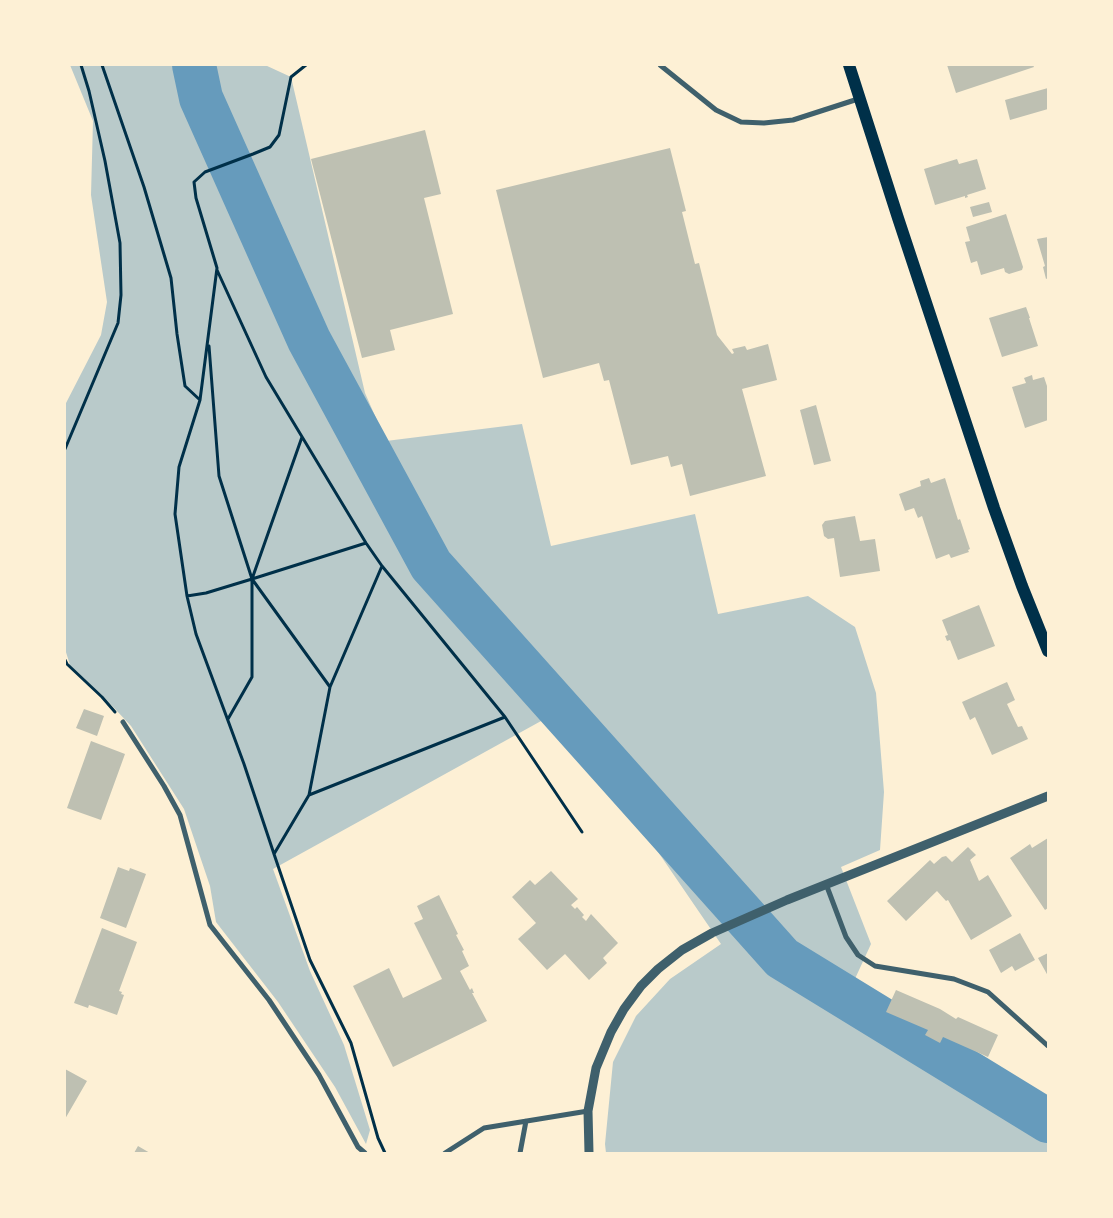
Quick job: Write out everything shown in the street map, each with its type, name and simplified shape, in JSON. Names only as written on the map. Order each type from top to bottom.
[{"type":"main road","points":[[848,65],[994,508],[1048,651]]},
{"type":"street","points":[[660,65],[716,110],[741,122],[764,123],[793,120],[859,99]]},
{"type":"street","points":[[123,722],[164,786],[180,815],[210,925],[268,1000],[320,1075],[358,1147],[365,1153]]},
{"type":"street","points":[[589,1153],[588,1111],[596,1068],[611,1032],[624,1009],[641,986],[658,969],[682,950],[712,933],[787,900],[1048,796]]},
{"type":"street","points":[[826,884],[846,937],[858,955],[875,966],[954,979],[988,992],[1048,1046]]},
{"type":"street","points":[[444,1153],[484,1128],[588,1111]]},
{"type":"street","points":[[520,1153],[526,1121]]},
{"type":"path","points":[[65,449],[118,323],[121,295],[120,243],[105,162],[89,91],[81,65]]},
{"type":"path","points":[[102,65],[144,187],[171,278],[185,386],[200,400]]},
{"type":"path","points":[[306,65],[291,77],[279,135],[270,147],[205,172],[194,182],[196,198],[216,268],[266,377],[366,543],[382,566],[505,717],[582,832]]},
{"type":"path","points":[[216,268],[200,400],[178,466],[175,514],[187,596],[196,634],[250,780],[310,960],[351,1043],[378,1138],[386,1153]]},
{"type":"path","points":[[208,338],[219,476],[252,579],[252,677],[228,719]]},
{"type":"path","points":[[252,579],[302,437]]},
{"type":"path","points":[[187,596],[206,593],[366,543]]},
{"type":"path","points":[[274,854],[309,795],[330,687],[382,566]]},
{"type":"path","points":[[252,579],[330,687]]},
{"type":"path","points":[[65,660],[102,697],[123,722]]},
{"type":"path","points":[[309,795],[505,717]]},
{"type":"shaded area","points":[[70,65],[265,65],[291,77],[365,393],[386,441],[522,424],[551,546],[695,514],[718,614],[808,596],[855,627],[876,693],[884,792],[880,850],[841,867],[871,944],[842,1007],[1048,1130],[1048,1153],[606,1153],[605,1144],[613,1062],[636,1016],[670,979],[721,944],[561,710],[273,869],[310,971],[344,1045],[370,1130],[366,1144],[335,1087],[278,1002],[216,922],[210,886],[184,809],[131,726],[70,665],[65,649],[65,405],[101,335],[107,302],[91,195],[93,121]]},
{"type":"building","points":[[947,65],[1033,65],[1034,67],[956,93]]},
{"type":"building","points":[[1048,88],[1048,109],[1010,120],[1005,100]]},
{"type":"building","points":[[425,130],[441,194],[424,198],[453,314],[390,330],[395,350],[362,358],[311,159]]},
{"type":"building","points":[[670,148],[686,211],[682,212],[695,264],[699,263],[717,335],[732,354],[734,353],[732,349],[745,346],[747,350],[768,344],[777,380],[742,389],[766,476],[690,496],[682,464],[671,467],[668,456],[631,465],[609,380],[604,381],[599,363],[543,378],[496,190]]},
{"type":"building","points":[[957,159],[959,164],[977,159],[986,189],[967,195],[968,197],[965,198],[965,196],[935,205],[924,169]]},
{"type":"building","points":[[989,202],[992,212],[973,217],[970,207]]},
{"type":"building","points":[[1006,214],[1023,267],[1022,270],[1009,274],[1005,272],[1004,268],[981,275],[977,261],[971,263],[965,242],[970,241],[966,227]]},
{"type":"building","points":[[1048,237],[1048,278],[1046,279],[1043,267],[1045,266],[1037,239]]},
{"type":"building","points":[[1026,307],[1038,346],[1002,357],[989,318]]},
{"type":"building","points":[[1032,375],[1033,380],[1044,377],[1048,389],[1048,420],[1025,428],[1012,387],[1026,383],[1024,378]]},
{"type":"building","points":[[816,405],[831,461],[814,465],[800,410]]},
{"type":"building","points":[[929,478],[931,483],[945,478],[958,520],[960,519],[970,549],[968,550],[969,552],[951,558],[949,554],[936,559],[922,516],[918,518],[914,508],[905,511],[899,494],[921,486],[920,481]]},
{"type":"building","points":[[855,516],[860,541],[875,539],[880,571],[840,577],[834,538],[828,539],[824,536],[822,525],[825,521]]},
{"type":"building","points":[[979,605],[995,646],[958,660],[950,640],[947,641],[945,636],[948,635],[942,620]]},
{"type":"building","points":[[1007,682],[1015,700],[1007,704],[1018,727],[1022,726],[1028,739],[992,755],[975,717],[970,720],[962,702]]},
{"type":"building","points":[[84,709],[104,716],[97,736],[76,728]]},
{"type":"building","points":[[91,741],[125,754],[101,820],[67,808]]},
{"type":"building","points":[[1048,838],[1048,908],[1045,910],[1010,858],[1030,844],[1032,848]]},
{"type":"building","points":[[968,847],[976,855],[970,860],[979,881],[988,875],[1012,916],[971,940],[948,900],[946,901],[937,891],[906,921],[887,901],[930,860],[934,864],[946,856],[952,862]]},
{"type":"building","points":[[118,867],[129,871],[130,868],[146,874],[126,928],[100,918]]},
{"type":"building","points":[[551,871],[578,899],[571,905],[575,909],[577,907],[584,915],[582,917],[586,921],[591,914],[618,943],[603,958],[607,963],[589,980],[565,954],[547,970],[518,939],[536,923],[512,897],[530,880],[535,885]]},
{"type":"building","points":[[439,895],[458,934],[456,935],[464,950],[462,951],[469,966],[460,971],[470,990],[472,988],[474,993],[472,993],[487,1021],[393,1067],[353,986],[389,968],[403,998],[442,979],[414,923],[423,919],[417,906]]},
{"type":"building","points":[[102,928],[137,942],[119,991],[124,995],[117,1015],[89,1005],[88,1008],[74,1003]]},
{"type":"building","points":[[1020,933],[1035,960],[1015,971],[1012,966],[1001,973],[989,950]]},
{"type":"building","points":[[1048,953],[1048,976],[1038,958]]},
{"type":"building","points":[[896,990],[940,1009],[956,1019],[958,1017],[998,1035],[988,1057],[943,1037],[940,1043],[925,1035],[928,1030],[886,1012]]},
{"type":"building","points":[[65,1069],[87,1081],[65,1119]]},
{"type":"building","points":[[138,1146],[150,1153],[134,1153]]},
{"type":"waterway","points":[[194,65],[201,98],[309,340],[431,565],[782,958],[1048,1121]]}]
